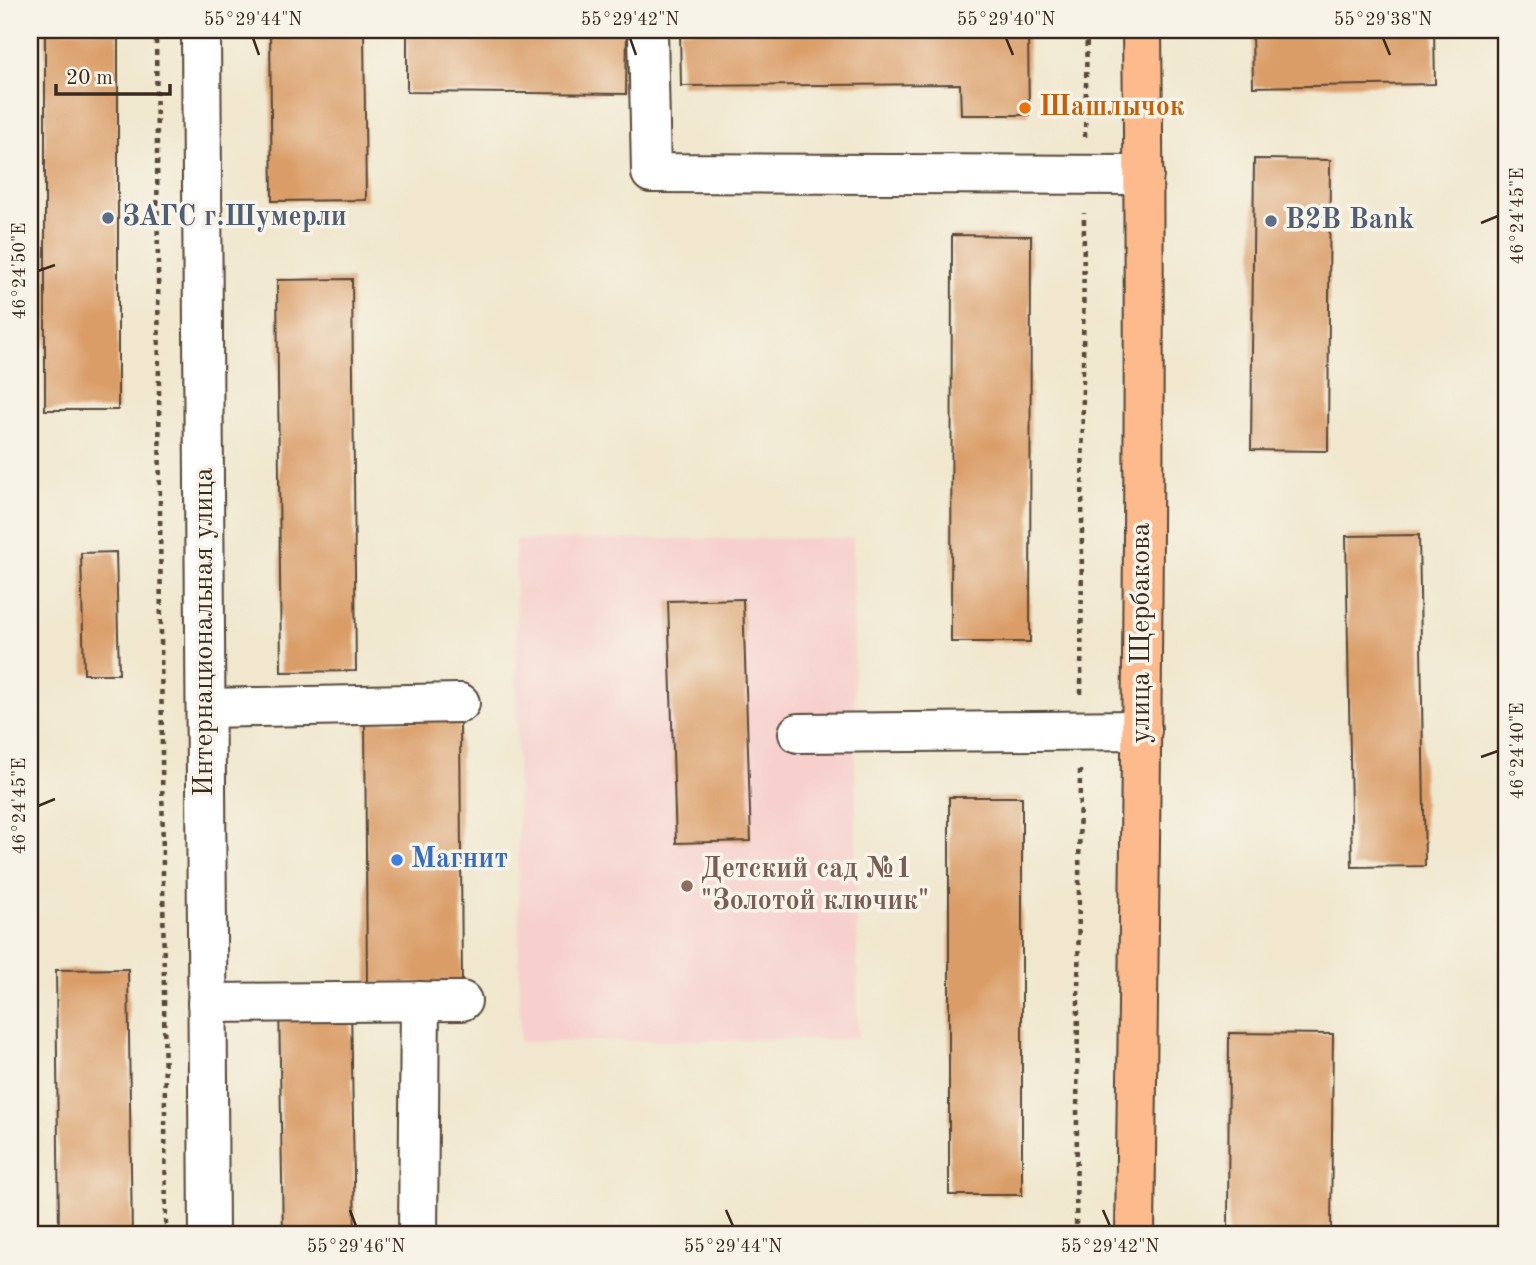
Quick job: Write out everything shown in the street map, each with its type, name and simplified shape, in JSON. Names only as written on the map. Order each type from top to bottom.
[{"type":"main road","name":"улица Щербакова","points":[[1135,1235],[1142,730],[1142,30]]},
{"type":"street","name":"Интернациональная улица","points":[[201,30],[209,1235]]},
{"type":"street","points":[[648,30],[651,173],[1144,175]]},
{"type":"street","points":[[206,708],[460,703]]},
{"type":"street","points":[[798,733],[1142,730]]},
{"type":"street","points":[[418,1235],[420,1001]]},
{"type":"street","points":[[207,1003],[462,1001]]},
{"type":"path","points":[[156,30],[166,1235]]},
{"type":"path","points":[[1076,1235],[1087,30]]},
{"type":"shaded area","name":"Детский сад №1 \"Золотой ключик\"","points":[[853,538],[858,1039],[520,1042],[515,540]]},
{"type":"shaded area","points":[[1506,950],[1506,1235],[1501,1235],[1500,951]]},
{"type":"building","points":[[45,30],[118,30],[118,410],[45,410]]},
{"type":"building","points":[[270,30],[364,30],[366,200],[272,201]]},
{"type":"building","points":[[407,30],[627,30],[626,94],[407,92]]},
{"type":"building","points":[[680,30],[1028,30],[1029,115],[961,115],[960,84],[681,86]]},
{"type":"building","points":[[1252,30],[1434,30],[1435,84],[1253,87]]},
{"type":"building","points":[[1254,159],[1330,160],[1328,451],[1251,450]]},
{"type":"building","points":[[952,235],[1031,236],[1030,642],[951,642]]},
{"type":"building","points":[[352,279],[356,671],[281,672],[277,280]]},
{"type":"building","points":[[1419,535],[1425,866],[1352,867],[1346,536]]},
{"type":"building","points":[[116,552],[119,674],[84,674],[81,553]]},
{"type":"building","points":[[743,599],[751,841],[676,843],[668,601]]},
{"type":"building","points":[[460,720],[462,983],[367,983],[365,721]]},
{"type":"building","points":[[949,797],[1022,797],[1022,1195],[949,1195]]},
{"type":"building","points":[[128,969],[132,1235],[59,1235],[56,970]]},
{"type":"building","points":[[351,1005],[355,1235],[283,1235],[279,1006]]},
{"type":"building","points":[[1229,1033],[1333,1034],[1331,1235],[1228,1235]]},
{"type":"place","name":"Шашлычок","points":[[1025,108]]},
{"type":"place","name":"ЗАГС г.Шумерли","points":[[108,218]]},
{"type":"place","name":"B2B Bank","points":[[1271,221]]},
{"type":"place","name":"Магнит","points":[[397,860]]},
{"type":"place","name":"Детский сад №1 \"Золотой ключик\"","points":[[687,886]]}]
